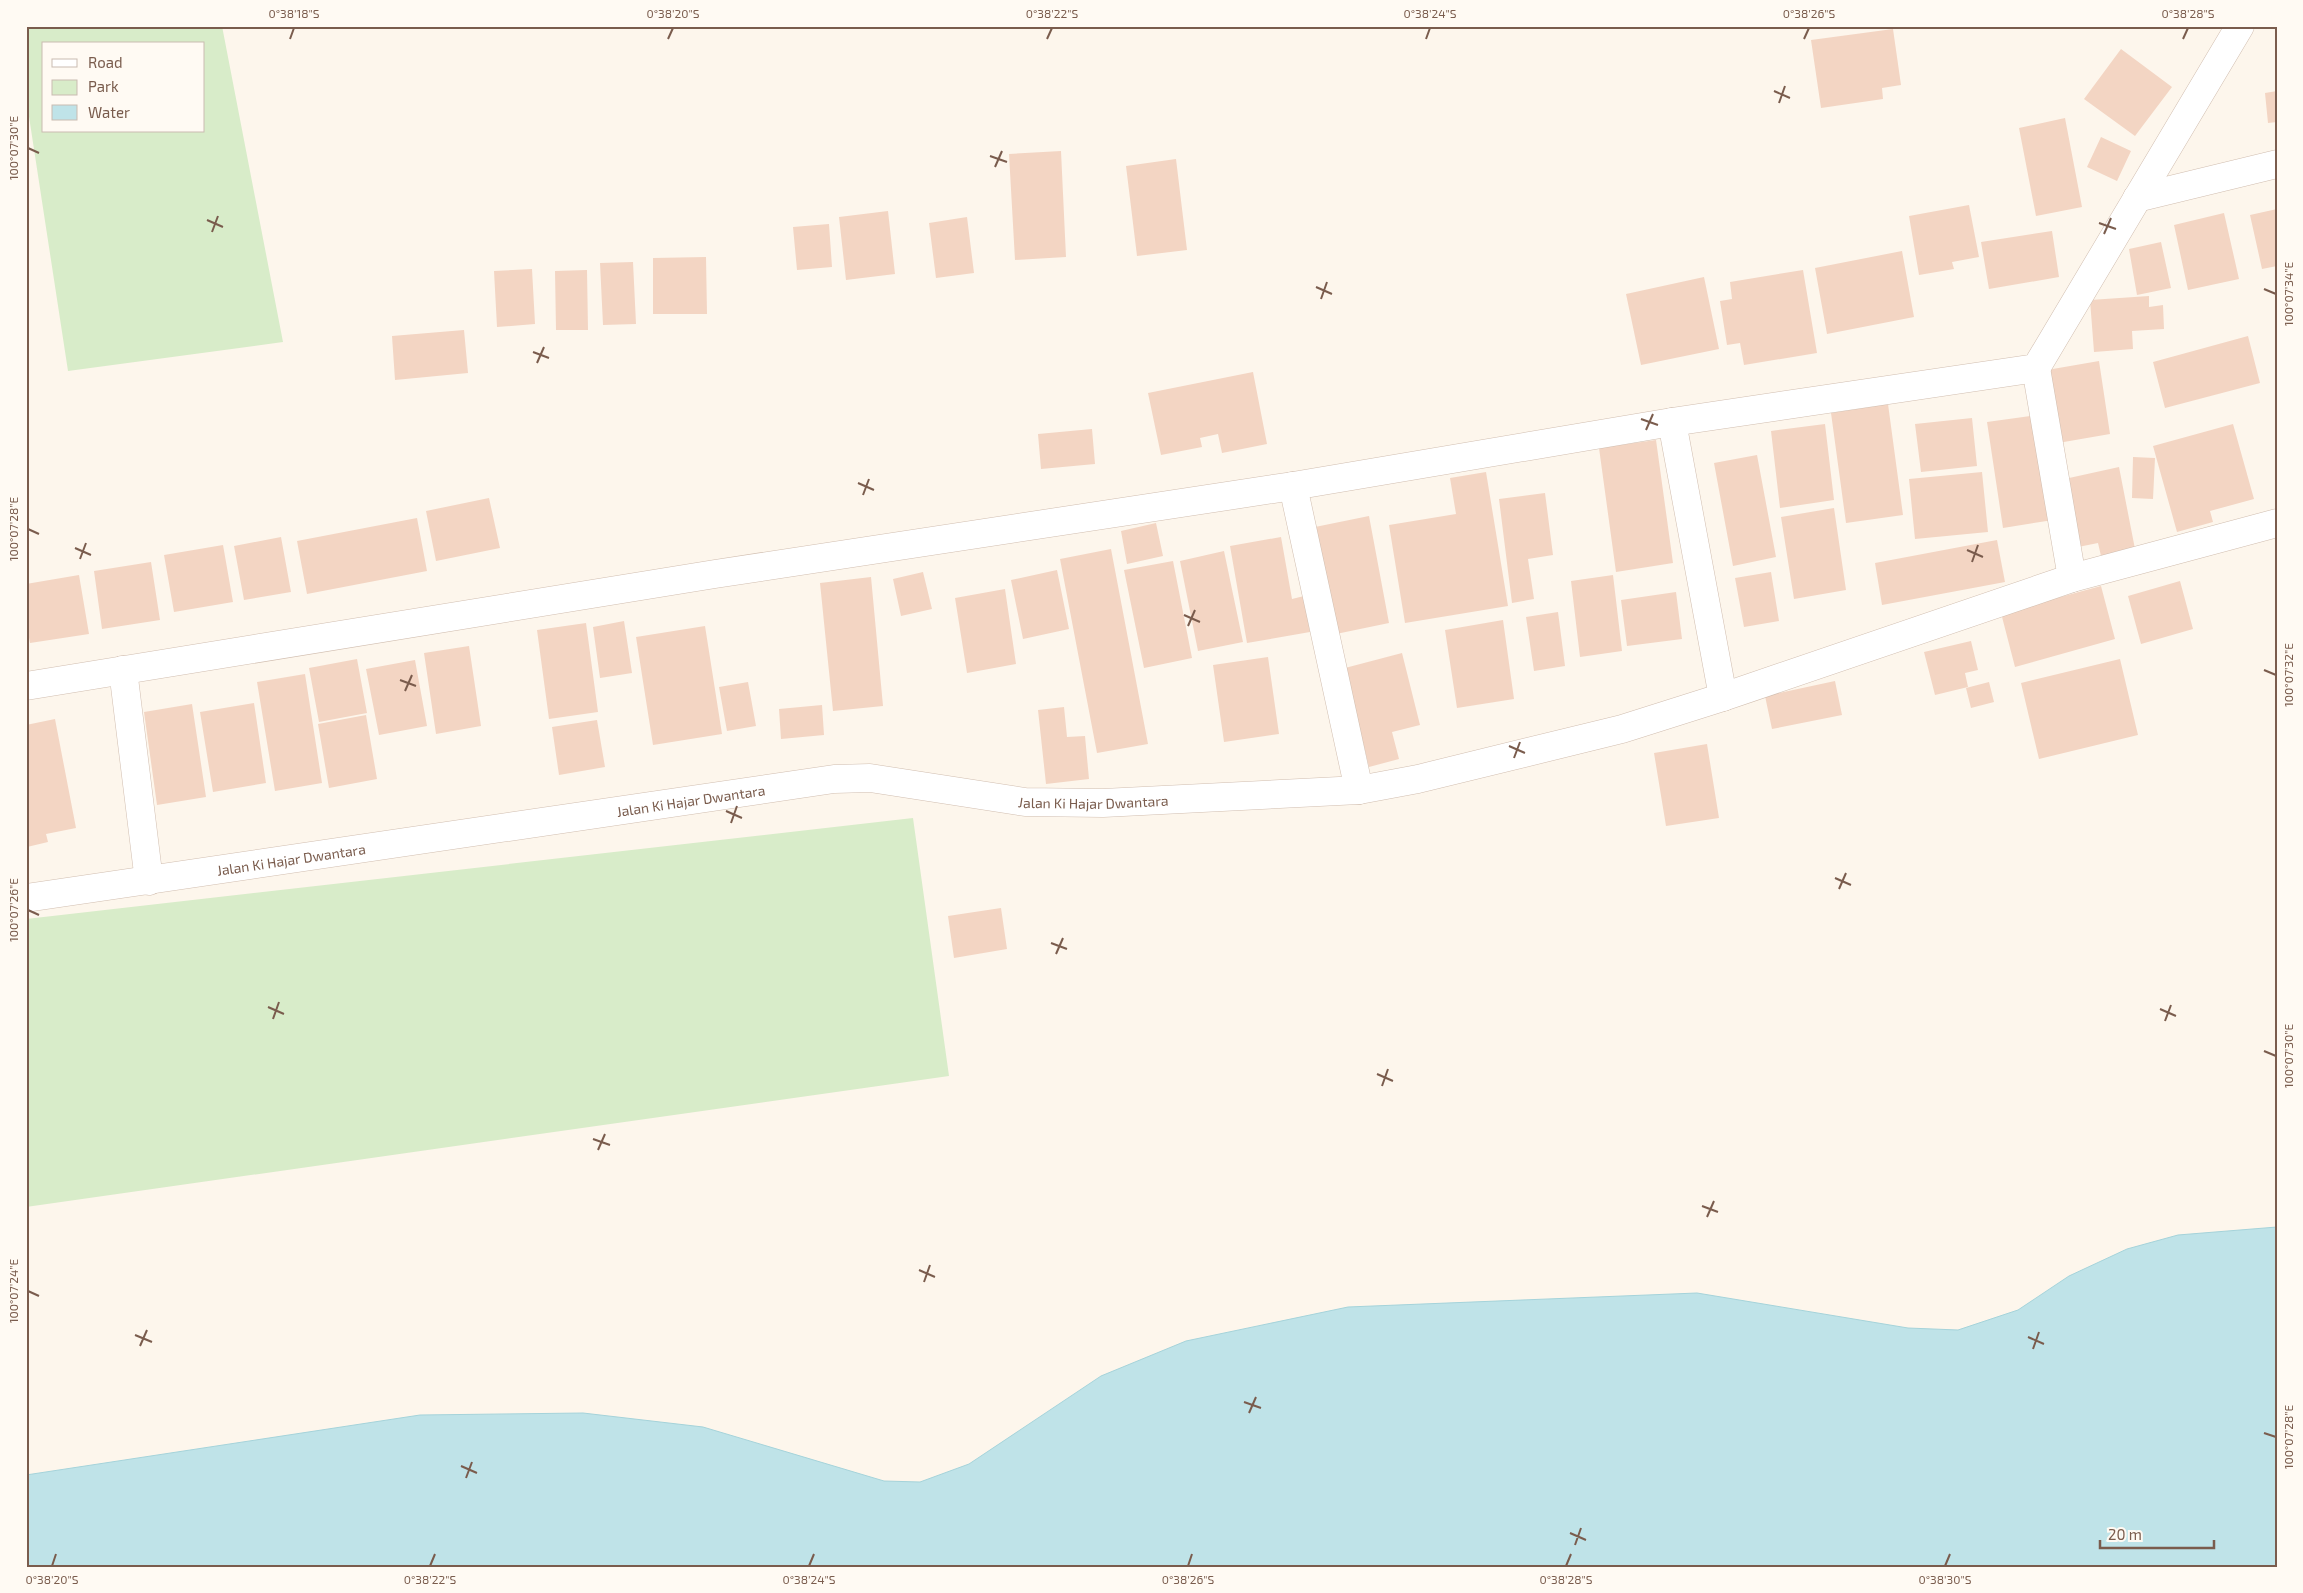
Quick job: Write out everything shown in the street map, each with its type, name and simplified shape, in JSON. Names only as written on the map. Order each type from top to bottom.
[{"type":"street","points":[[2072,578],[2036,368],[2240,26]]},
{"type":"street","points":[[2137,198],[2277,164]]},
{"type":"street","points":[[26,686],[716,574],[1293,486],[1672,422],[2036,368]]},
{"type":"street","points":[[1672,422],[1723,697]]},
{"type":"street","points":[[1293,486],[1359,790]]},
{"type":"street","name":"Jalan Ki Hajar Dwantara","points":[[26,898],[834,779],[870,778],[1025,802],[1104,803],[1359,790],[1418,779],[1622,729],[1723,697],[2072,578],[2277,522]]},
{"type":"street","points":[[123,670],[149,881]]},
{"type":"green space","points":[[26,26],[222,26],[283,342],[68,371],[26,97]]},
{"type":"green space","points":[[913,818],[949,1076],[26,1207],[26,919]]},
{"type":"water","points":[[2277,1227],[2277,1567],[26,1567],[26,1475],[420,1415],[583,1413],[703,1427],[884,1481],[920,1482],[969,1464],[1101,1376],[1186,1341],[1348,1307],[1697,1293],[1908,1328],[1958,1330],[2018,1310],[2069,1276],[2127,1249],[2178,1235]]},
{"type":"building","points":[[1893,29],[1901,85],[1882,88],[1883,99],[1821,108],[1811,40]]},
{"type":"building","points":[[2121,49],[2172,87],[2135,136],[2084,99]]},
{"type":"building","points":[[2277,91],[2277,122],[2268,123],[2265,93]]},
{"type":"building","points":[[2065,118],[2082,207],[2036,216],[2019,128]]},
{"type":"building","points":[[2101,137],[2131,151],[2117,181],[2087,167]]},
{"type":"building","points":[[1061,151],[1066,257],[1015,260],[1009,154]]},
{"type":"building","points":[[1176,159],[1187,250],[1137,256],[1126,166]]},
{"type":"building","points":[[1969,205],[1979,257],[1952,262],[1954,269],[1919,275],[1909,216]]},
{"type":"building","points":[[2277,209],[2277,266],[2262,269],[2250,215]]},
{"type":"building","points":[[888,211],[895,274],[846,280],[839,217]]},
{"type":"building","points":[[2224,213],[2239,279],[2188,290],[2174,225]]},
{"type":"building","points":[[967,217],[974,273],[936,278],[929,223]]},
{"type":"building","points":[[829,224],[832,267],[797,270],[793,227]]},
{"type":"building","points":[[2052,231],[2059,277],[1989,289],[1981,242]]},
{"type":"building","points":[[2161,242],[2171,288],[2137,295],[2129,249]]},
{"type":"building","points":[[1902,251],[1914,317],[1827,334],[1815,268]]},
{"type":"building","points":[[706,257],[707,314],[653,314],[653,258]]},
{"type":"building","points":[[633,262],[636,324],[603,325],[600,263]]},
{"type":"building","points":[[532,269],[535,324],[497,327],[494,271]]},
{"type":"building","points":[[587,270],[588,330],[556,330],[555,271]]},
{"type":"building","points":[[1803,270],[1817,353],[1744,365],[1740,343],[1727,345],[1720,301],[1732,299],[1730,282]]},
{"type":"building","points":[[1704,277],[1719,349],[1641,365],[1626,294]]},
{"type":"building","points":[[2149,296],[2149,307],[2163,305],[2164,329],[2132,331],[2133,349],[2094,352],[2090,300]]},
{"type":"building","points":[[464,330],[468,373],[395,380],[392,336]]},
{"type":"building","points":[[2248,336],[2260,383],[2165,408],[2153,362]]},
{"type":"building","points":[[2099,361],[2110,434],[2058,443],[2047,370]]},
{"type":"building","points":[[1253,372],[1267,444],[1222,453],[1218,434],[1200,438],[1202,447],[1161,455],[1148,393]]},
{"type":"building","points":[[1888,404],[1903,515],[1846,523],[1831,413]]},
{"type":"building","points":[[2038,415],[2053,520],[2003,528],[1987,422]]},
{"type":"building","points":[[1972,418],[1977,466],[1921,472],[1915,424]]},
{"type":"building","points":[[1825,424],[1834,500],[1780,508],[1771,431]]},
{"type":"building","points":[[2233,424],[2254,499],[2210,511],[2213,522],[2177,532],[2153,446]]},
{"type":"building","points":[[1092,429],[1095,464],[1041,469],[1038,434]]},
{"type":"building","points":[[1656,440],[1673,563],[1616,572],[1599,448]]},
{"type":"building","points":[[1757,455],[1776,557],[1733,566],[1714,463]]},
{"type":"building","points":[[2133,457],[2155,458],[2153,499],[2132,498]]},
{"type":"building","points":[[2119,467],[2135,549],[2101,556],[2098,543],[2073,548],[2060,480]]},
{"type":"building","points":[[1486,472],[1508,606],[1405,623],[1389,525],[1456,514],[1450,478]]},
{"type":"building","points":[[1982,472],[1988,532],[1915,539],[1909,479]]},
{"type":"building","points":[[1545,493],[1553,555],[1528,559],[1534,599],[1512,603],[1499,499]]},
{"type":"building","points":[[489,498],[500,548],[436,561],[426,511]]},
{"type":"building","points":[[1834,508],[1846,590],[1794,599],[1781,517]]},
{"type":"building","points":[[1369,516],[1389,623],[1336,634],[1315,527]]},
{"type":"building","points":[[417,518],[427,571],[307,594],[297,541]]},
{"type":"building","points":[[1156,523],[1163,556],[1127,564],[1121,531]]},
{"type":"building","points":[[281,537],[291,592],[244,600],[234,546]]},
{"type":"building","points":[[1281,537],[1292,599],[1304,596],[1310,632],[1247,643],[1230,546]]},
{"type":"building","points":[[1997,540],[2005,582],[1882,605],[1875,563]]},
{"type":"building","points":[[223,545],[233,602],[174,612],[164,555]]},
{"type":"building","points":[[1111,549],[1148,744],[1097,753],[1060,559]]},
{"type":"building","points":[[1224,551],[1243,642],[1198,651],[1180,561]]},
{"type":"building","points":[[1173,561],[1192,658],[1144,668],[1124,570]]},
{"type":"building","points":[[151,562],[160,620],[102,629],[94,571]]},
{"type":"building","points":[[1057,570],[1069,629],[1023,639],[1011,580]]},
{"type":"building","points":[[923,572],[932,609],[901,616],[893,579]]},
{"type":"building","points":[[1771,572],[1779,621],[1744,627],[1735,578]]},
{"type":"building","points":[[79,575],[89,634],[30,643],[26,622],[26,584]]},
{"type":"building","points":[[1613,575],[1622,651],[1580,657],[1571,581]]},
{"type":"building","points":[[871,577],[883,706],[833,711],[820,583]]},
{"type":"building","points":[[2180,581],[2193,629],[2141,644],[2128,596]]},
{"type":"building","points":[[2101,586],[2115,639],[2015,667],[2001,613]]},
{"type":"building","points":[[1005,589],[1016,664],[967,673],[955,598]]},
{"type":"building","points":[[1676,592],[1682,639],[1627,646],[1621,600]]},
{"type":"building","points":[[1558,612],[1565,666],[1534,671],[1526,617]]},
{"type":"building","points":[[1503,620],[1514,699],[1457,708],[1445,630]]},
{"type":"building","points":[[624,621],[632,673],[600,678],[593,627]]},
{"type":"building","points":[[586,623],[598,712],[549,719],[537,630]]},
{"type":"building","points":[[705,626],[722,734],[653,745],[636,637]]},
{"type":"building","points":[[1971,641],[1978,670],[1965,673],[1968,687],[1935,695],[1924,652]]},
{"type":"building","points":[[469,646],[481,726],[436,734],[424,653]]},
{"type":"building","points":[[1402,653],[1420,725],[1392,732],[1399,759],[1369,767],[1345,668]]},
{"type":"building","points":[[1268,657],[1279,734],[1224,742],[1213,665]]},
{"type":"building","points":[[357,659],[367,713],[319,722],[309,668]]},
{"type":"building","points":[[2120,659],[2138,735],[2039,759],[2021,683]]},
{"type":"building","points":[[415,660],[427,726],[379,735],[366,669]]},
{"type":"building","points":[[305,674],[322,783],[275,791],[257,682]]},
{"type":"building","points":[[1835,681],[1842,715],[1772,729],[1765,696]]},
{"type":"building","points":[[748,682],[756,726],[727,731],[719,687]]},
{"type":"building","points":[[1989,682],[1994,702],[1971,708],[1966,688]]},
{"type":"building","points":[[254,703],[266,783],[213,792],[200,712]]},
{"type":"building","points":[[192,704],[206,797],[157,805],[144,712]]},
{"type":"building","points":[[822,705],[824,735],[781,739],[779,709]]},
{"type":"building","points":[[1064,707],[1067,737],[1085,736],[1089,779],[1046,784],[1038,710]]},
{"type":"building","points":[[366,715],[377,779],[329,788],[318,724]]},
{"type":"building","points":[[55,719],[76,828],[46,834],[48,842],[27,847],[26,725]]},
{"type":"building","points":[[597,720],[605,767],[559,775],[552,727]]},
{"type":"building","points":[[1707,744],[1719,818],[1666,826],[1654,753]]},
{"type":"building","points":[[1001,908],[1007,949],[954,958],[948,916]]}]
